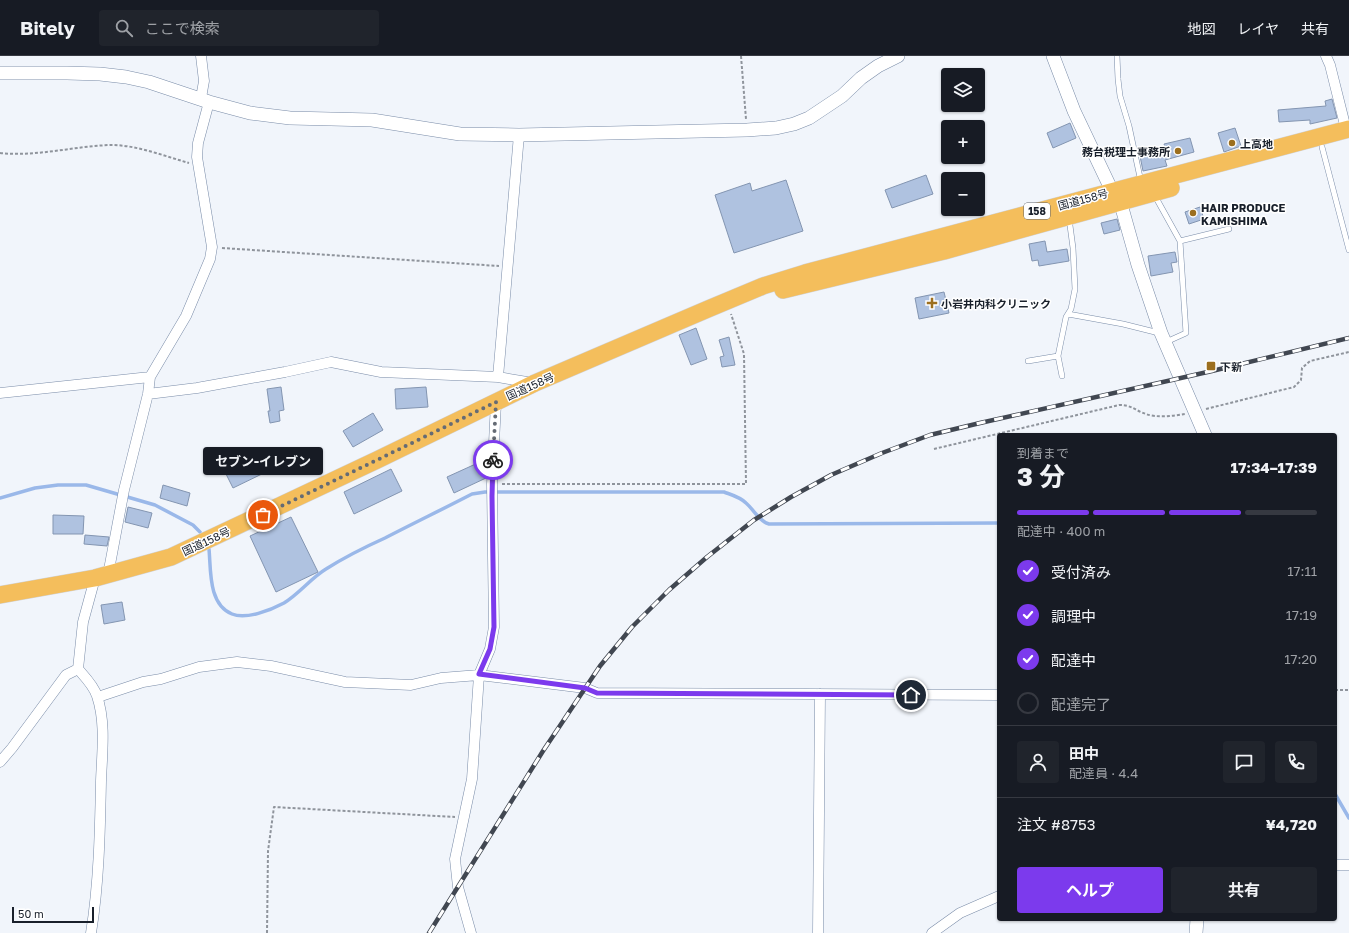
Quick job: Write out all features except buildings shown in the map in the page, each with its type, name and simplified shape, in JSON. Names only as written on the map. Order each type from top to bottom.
[{"type":"highway","name":"国道158号","points":[[1147,188],[1322,147],[1348,132]]},
{"type":"highway","name":"国道158号","points":[[0,595],[102,576],[171,557],[377,460],[535,383],[763,286],[805,273],[1147,188],[1348,132]]},
{"type":"highway","name":"国道158号","points":[[727,302],[810,284],[937,253],[1069,216],[1116,196]]},
{"type":"street","points":[[91,933],[95,907],[99,848],[103,724],[98,697],[95,690],[78,669],[83,622],[102,576],[148,394],[150,377],[186,316],[210,259],[212,247],[197,157],[205,100],[201,56]]},
{"type":"street","points":[[0,73],[100,74],[126,77],[149,82],[250,113],[282,118],[372,120],[460,134],[748,130],[776,128],[794,124],[809,118],[842,96],[861,78],[878,66],[898,56]]},
{"type":"street","points":[[1053,56],[1074,111],[1116,196],[1163,338],[1204,433]]},
{"type":"street","points":[[1326,56],[1330,65],[1348,132]]},
{"type":"street","points":[[498,377],[519,134]]},
{"type":"street","points":[[148,394],[197,388],[331,362],[380,372],[498,377],[535,383]]},
{"type":"street","points":[[0,393],[150,377]]},
{"type":"street","points":[[471,933],[458,887],[455,859],[472,780],[479,674],[490,649],[494,627],[492,490],[496,402]]},
{"type":"street","points":[[98,697],[143,682],[161,679],[199,667],[238,662],[271,666],[345,682],[411,685],[441,678],[479,674],[585,688],[597,693],[997,695]]},
{"type":"street","points":[[0,762],[66,675],[78,669]]},
{"type":"street","points":[[818,933],[820,694]]},
{"type":"street","points":[[1337,865],[1349,865]]},
{"type":"street","points":[[932,933],[960,913],[997,897]]},
{"type":"street","points":[[1196,933],[1197,921]]},
{"type":"lane","points":[[1068,314],[1123,324],[1163,338],[1186,333],[1180,241],[1147,188],[1120,96],[1117,56]]},
{"type":"lane","points":[[1322,147],[1349,250]]},
{"type":"lane","points":[[1062,376],[1058,356],[1075,289],[1073,248],[1069,216]]},
{"type":"lane","points":[[1180,241],[1229,228]]},
{"type":"lane","points":[[1028,361],[1058,356]]},
{"type":"path","points":[[741,56],[748,130]]},
{"type":"path","points":[[0,153],[41,153],[93,146],[128,146],[198,165]]},
{"type":"path","points":[[212,247],[508,267]]},
{"type":"path","points":[[492,490],[746,484],[744,354],[727,302]]},
{"type":"path","points":[[1001,433],[1119,405],[1128,405],[1139,412],[1148,415],[1173,416],[1195,412],[1294,387],[1301,380],[1302,368],[1310,361],[1349,352]]},
{"type":"path","points":[[934,449],[997,434]]},
{"type":"path","points":[[1337,690],[1349,690]]},
{"type":"path","points":[[267,933],[268,850],[274,807],[464,818]]},
{"type":"waterway","points":[[0,498],[35,488],[58,485],[86,485],[155,505],[193,525],[200,532]]},
{"type":"waterway","points":[[209,549],[212,586],[219,603],[224,609],[232,614],[244,616],[266,611],[284,603],[310,581],[348,556],[472,494],[485,492],[724,492],[736,496],[744,501],[760,518],[769,524],[997,523]]},
{"type":"waterway","points":[[1337,797],[1349,818]]},
{"type":"railway","points":[[429,933],[543,751],[600,666],[632,627],[669,590],[707,557],[754,520],[831,475],[882,453],[930,435],[1212,371],[1349,338]]},
{"type":"way so far","points":[[263,515],[496,402],[493,460]]},
{"type":"place","name":"上高地","points":[[1232,143]]},
{"type":"place","name":"務台税理士事務所","points":[[1178,151]]},
{"type":"place","name":"HAIR PRODUCE KAMISHIMA","points":[[1193,213]]},
{"type":"place","name":"小岩井内科クリニック","points":[[932,303]]},
{"type":"place","name":"下新","points":[[1211,366]]},
{"type":"place","name":"セブン-イレブン","points":[[263,515]]},
{"type":"route","points":[[493,460],[492,496],[494,627],[490,649],[479,674],[585,688],[597,693],[911,695]]}]
